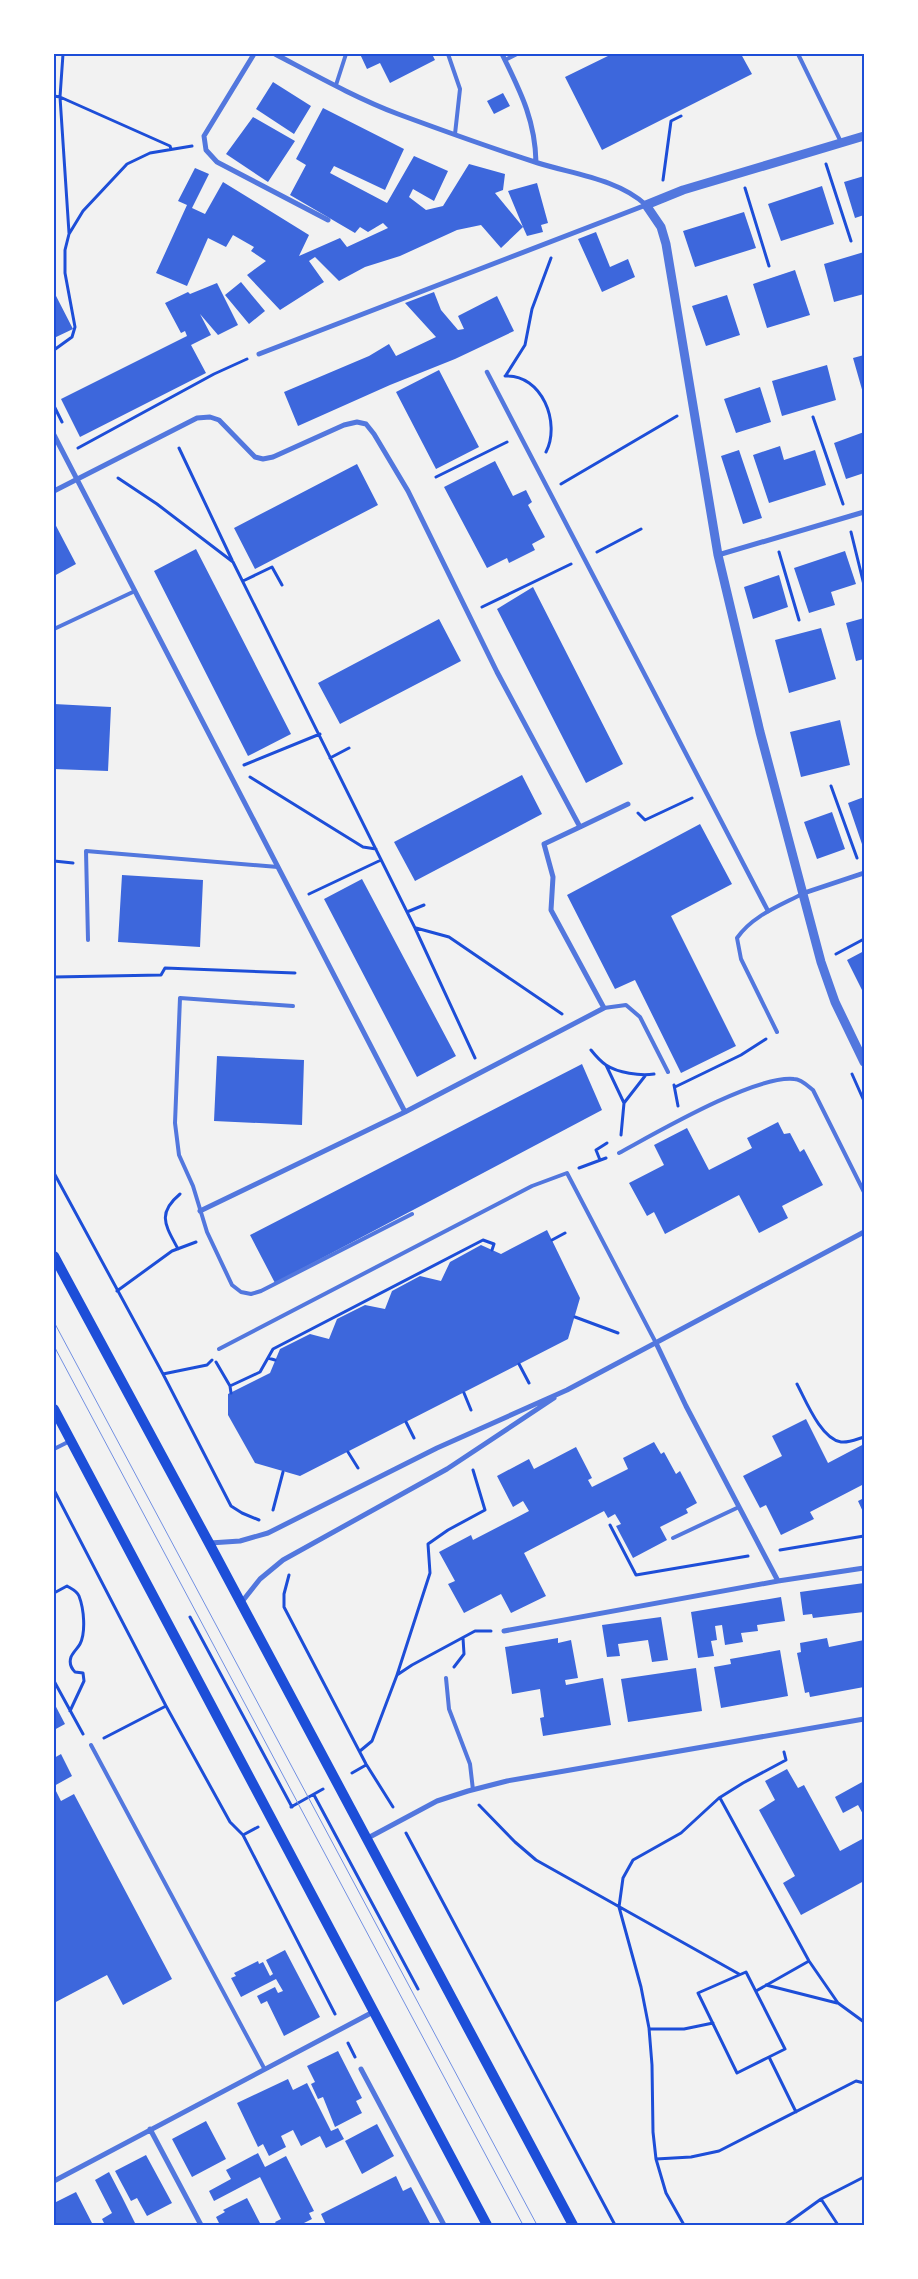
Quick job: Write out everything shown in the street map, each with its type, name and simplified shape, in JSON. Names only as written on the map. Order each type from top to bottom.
[{"type":"main road","points":[[54,1256],[573,2225]]},
{"type":"main road","points":[[54,1409],[487,2225]]},
{"type":"street","points":[[254,54],[204,136],[204,144],[209,156],[328,220]]},
{"type":"street","points":[[275,54],[396,113],[637,196],[646,205],[661,227],[666,244],[718,555],[760,732],[821,962],[835,1002],[864,1062]]},
{"type":"street","points":[[502,54],[516,82],[534,127],[536,162]]},
{"type":"street","points":[[259,354],[683,190],[864,136]]},
{"type":"street","points":[[487,372],[768,911]]},
{"type":"street","points":[[54,491],[197,418],[210,417],[219,420],[255,457],[263,459],[273,458],[344,425],[357,422],[366,424],[408,491],[468,614],[580,827]]},
{"type":"street","points":[[54,435],[405,1112]]},
{"type":"street","points":[[718,555],[864,512]]},
{"type":"street","points":[[200,1211],[405,1112],[604,1008],[551,910],[553,877],[544,844],[628,804]]},
{"type":"street","points":[[804,893],[864,873]]},
{"type":"street","points":[[209,1543],[240,1541],[268,1533],[437,1448],[567,1390],[864,1232]]},
{"type":"street","points":[[656,1343],[686,1406],[778,1581]]},
{"type":"street","points":[[241,1602],[260,1579],[283,1560],[447,1469],[567,1390]]},
{"type":"street","points":[[504,1631],[778,1581],[864,1568]]},
{"type":"street","points":[[366,1839],[437,1801],[473,1790],[507,1782],[864,1719]]},
{"type":"street","points":[[54,2181],[264,2068],[374,2012]]},
{"type":"street","points":[[361,2069],[444,2225]]},
{"type":"street","points":[[150,2129],[202,2225]]},
{"type":"lane","points":[[336,85],[346,54]]},
{"type":"lane","points":[[448,54],[460,89],[455,134]]},
{"type":"lane","points":[[505,60],[517,54]]},
{"type":"lane","points":[[798,54],[842,144]]},
{"type":"lane","points":[[54,629],[135,591]]},
{"type":"lane","points":[[88,940],[86,851],[278,867]]},
{"type":"lane","points":[[777,1032],[741,959],[737,938],[744,927],[768,911],[804,893]]},
{"type":"lane","points":[[293,1006],[180,998],[175,1122],[179,1155],[193,1186],[207,1232],[232,1285],[242,1292],[251,1294],[261,1291],[412,1214]]},
{"type":"lane","points":[[604,1008],[626,1005],[640,1018],[668,1072]]},
{"type":"lane","points":[[619,1153],[730,1096],[774,1081],[795,1078],[804,1082],[813,1090],[864,1192]]},
{"type":"lane","points":[[219,1349],[532,1186],[567,1173],[656,1343]]},
{"type":"lane","points":[[54,1449],[71,1441]]},
{"type":"lane","points":[[673,1538],[739,1507]]},
{"type":"lane","points":[[446,1678],[449,1709],[470,1764],[473,1790]]},
{"type":"lane","points":[[91,1745],[264,2068]]},
{"type":"path","points":[[63,54],[60,97],[69,234]]},
{"type":"path","points":[[54,96],[170,146],[171,149]]},
{"type":"path","points":[[663,180],[671,121],[681,116]]},
{"type":"path","points":[[54,350],[72,337],[75,327],[65,273],[65,250],[69,234],[83,211],[96,194],[127,164],[150,153],[204,144]]},
{"type":"path","points":[[826,163],[851,241]]},
{"type":"path","points":[[745,187],[769,266]]},
{"type":"path","points":[[493,384],[506,375],[525,345],[532,309],[559,238]]},
{"type":"path","points":[[75,450],[214,374],[259,354]]},
{"type":"path","points":[[506,375],[526,380],[545,401],[550,412],[552,428],[550,444],[538,468]]},
{"type":"path","points":[[549,490],[605,460],[677,416]]},
{"type":"path","points":[[813,417],[847,517],[864,585]]},
{"type":"path","points":[[436,477],[521,435]]},
{"type":"path","points":[[179,448],[233,562],[415,928],[476,1058]]},
{"type":"path","points":[[118,478],[157,504],[233,562]]},
{"type":"path","points":[[468,614],[641,530]]},
{"type":"path","points":[[775,539],[799,620]]},
{"type":"path","points":[[243,581],[272,567],[282,585]]},
{"type":"path","points":[[244,765],[320,734]]},
{"type":"path","points":[[330,758],[349,748]]},
{"type":"path","points":[[249,777],[362,847],[376,849]]},
{"type":"path","points":[[831,786],[857,858]]},
{"type":"path","points":[[628,804],[645,820],[707,792]]},
{"type":"path","points":[[308,895],[381,860]]},
{"type":"path","points":[[406,912],[424,905]]},
{"type":"path","points":[[415,928],[449,937],[568,1018]]},
{"type":"path","points":[[829,958],[864,939]]},
{"type":"path","points":[[54,977],[161,975],[165,968],[295,973]]},
{"type":"path","points":[[675,1087],[741,1055],[777,1032]]},
{"type":"path","points":[[591,1050],[606,1065],[624,1103],[621,1135],[596,1150],[600,1160]]},
{"type":"path","points":[[606,1065],[623,1072],[645,1076],[668,1072],[675,1087],[681,1121]]},
{"type":"path","points":[[624,1103],[645,1076]]},
{"type":"path","points":[[567,1173],[619,1153]]},
{"type":"path","points":[[54,1172],[163,1374],[231,1506],[242,1513],[262,1521]]},
{"type":"path","points":[[178,1249],[164,1221],[165,1213],[184,1190]]},
{"type":"path","points":[[552,1240],[565,1233]]},
{"type":"path","points":[[230,1386],[260,1372],[273,1349],[483,1240],[494,1244],[492,1250]]},
{"type":"path","points":[[117,1291],[178,1249],[199,1241]]},
{"type":"path","points":[[575,1317],[618,1333]]},
{"type":"path","points":[[163,1374],[207,1365],[214,1357],[230,1386],[231,1392]]},
{"type":"path","points":[[268,1358],[275,1360]]},
{"type":"path","points":[[519,1364],[529,1383]]},
{"type":"path","points":[[797,1384],[814,1417],[831,1438],[841,1442],[864,1437]]},
{"type":"path","points":[[464,1393],[471,1410]]},
{"type":"path","points":[[406,1422],[414,1438]]},
{"type":"path","points":[[348,1452],[358,1468]]},
{"type":"path","points":[[360,1751],[372,1741],[397,1675],[430,1573],[428,1544],[448,1530],[485,1510],[473,1470]]},
{"type":"path","points":[[273,1510],[283,1472]]},
{"type":"path","points":[[54,1490],[166,1706],[230,1822],[243,1835],[333,2010]]},
{"type":"path","points":[[610,1525],[636,1575],[864,1536]]},
{"type":"path","points":[[776,1543],[780,1551]]},
{"type":"path","points":[[287,1568],[289,1576],[284,1594],[284,1607],[366,1764],[390,1803]]},
{"type":"path","points":[[54,1593],[67,1586],[74,1590],[79,1595],[82,1617],[84,1632],[80,1644],[71,1656],[70,1663],[75,1672],[83,1673],[84,1680],[70,1711]]},
{"type":"path","points":[[190,1617],[291,1808],[319,1792]]},
{"type":"path","points":[[397,1675],[475,1631],[504,1631]]},
{"type":"path","points":[[446,1678],[464,1654],[463,1638]]},
{"type":"path","points":[[54,1681],[91,1745],[166,1706]]},
{"type":"path","points":[[684,2225],[666,2193],[656,2159],[649,2029],[641,1987],[619,1907],[623,1878],[634,1860],[681,1832],[719,1798],[786,1760],[784,1752]]},
{"type":"path","points":[[353,1773],[366,1764]]},
{"type":"path","points":[[314,1795],[418,1989]]},
{"type":"path","points":[[719,1798],[808,1961],[838,2003],[864,2022]]},
{"type":"path","points":[[479,1805],[515,1842],[536,1860],[740,1975]]},
{"type":"path","points":[[243,1835],[254,1829]]},
{"type":"path","points":[[410,1841],[615,2225]]},
{"type":"path","points":[[756,1991],[808,1961]]},
{"type":"path","points":[[746,1972],[785,2049],[737,2073],[698,1993],[740,1975],[746,1972]]},
{"type":"path","points":[[766,1985],[838,2003]]},
{"type":"path","points":[[649,2029],[684,2029],[713,2023]]},
{"type":"path","points":[[769,2057],[796,2112]]},
{"type":"path","points":[[656,2159],[691,2157],[719,2151],[856,2081],[864,2083]]},
{"type":"path","points":[[785,2225],[821,2199],[864,2177]]},
{"type":"path","points":[[821,2199],[838,2225]]},
{"type":"building","points":[[360,54],[432,54],[435,60],[390,83],[380,63],[367,69]]},
{"type":"building","points":[[612,54],[741,54],[752,74],[602,150],[565,77]]},
{"type":"building","points":[[273,82],[311,106],[294,134],[256,109]]},
{"type":"building","points":[[503,93],[510,106],[494,114],[487,101]]},
{"type":"building","points":[[323,108],[404,149],[385,190],[334,166],[330,173],[387,203],[414,156],[448,171],[434,201],[413,189],[409,197],[426,210],[443,206],[469,164],[505,174],[503,190],[495,193],[523,227],[501,248],[481,225],[457,230],[400,256],[365,267],[339,281],[315,257],[309,261],[324,282],[280,310],[247,275],[266,261],[251,251],[254,247],[233,235],[226,247],[208,238],[187,286],[156,273],[187,205],[178,201],[195,168],[209,174],[192,208],[205,214],[223,182],[309,235],[299,256],[340,238],[347,247],[388,228],[383,223],[368,232],[360,227],[355,233],[290,195],[306,165],[296,159]]},
{"type":"building","points":[[253,117],[295,141],[268,182],[226,154]]},
{"type":"building","points":[[864,176],[864,215],[855,218],[844,182]]},
{"type":"building","points":[[537,183],[548,223],[541,225],[543,232],[527,236],[508,191]]},
{"type":"building","points":[[822,186],[834,224],[781,241],[768,204]]},
{"type":"building","points":[[744,212],[756,248],[695,267],[683,231]]},
{"type":"building","points":[[596,232],[610,267],[628,259],[635,277],[602,292],[578,239]]},
{"type":"building","points":[[864,252],[864,294],[834,302],[824,264]]},
{"type":"building","points":[[795,270],[810,315],[767,328],[753,284]]},
{"type":"building","points":[[241,282],[265,311],[249,324],[225,295]]},
{"type":"building","points":[[217,283],[238,325],[218,335],[200,314],[211,335],[191,345],[206,373],[80,437],[61,399],[187,336],[185,331],[181,333],[165,303],[188,292],[190,294]]},
{"type":"building","points":[[54,292],[73,329],[54,338]]},
{"type":"building","points":[[434,292],[441,310],[458,330],[464,329],[458,316],[497,296],[514,331],[455,359],[390,385],[298,426],[284,392],[369,356],[389,344],[396,356],[436,337],[405,303]]},
{"type":"building","points":[[727,295],[740,335],[706,346],[692,306]]},
{"type":"building","points":[[864,355],[864,392],[863,393],[853,358]]},
{"type":"building","points":[[827,365],[836,400],[782,416],[772,381]]},
{"type":"building","points":[[439,370],[479,447],[436,469],[396,392]]},
{"type":"building","points":[[760,387],[771,422],[736,433],[724,399]]},
{"type":"building","points":[[864,432],[864,473],[846,479],[834,443]]},
{"type":"building","points":[[780,446],[784,460],[815,450],[826,485],[769,503],[753,455]]},
{"type":"building","points":[[739,450],[762,518],[743,524],[721,456]]},
{"type":"building","points":[[495,461],[513,496],[526,490],[532,502],[528,505],[545,537],[532,544],[535,550],[509,563],[507,558],[487,568],[444,487]]},
{"type":"building","points":[[357,464],[378,505],[255,569],[234,528]]},
{"type":"building","points":[[54,522],[76,564],[54,576]]},
{"type":"building","points":[[196,549],[291,734],[248,756],[154,571]]},
{"type":"building","points":[[845,551],[856,584],[831,592],[835,605],[809,613],[794,568]]},
{"type":"building","points":[[779,575],[788,607],[753,619],[744,587]]},
{"type":"building","points":[[533,587],[623,764],[586,783],[497,609]]},
{"type":"building","points":[[864,618],[864,659],[856,661],[846,623]]},
{"type":"building","points":[[439,619],[461,661],[340,724],[318,683]]},
{"type":"building","points":[[821,628],[836,679],[789,693],[775,640]]},
{"type":"building","points":[[54,704],[111,707],[108,771],[54,769]]},
{"type":"building","points":[[840,720],[850,765],[801,777],[790,732]]},
{"type":"building","points":[[522,775],[542,814],[415,881],[394,842]]},
{"type":"building","points":[[864,797],[864,850],[848,803]]},
{"type":"building","points":[[832,812],[845,849],[817,859],[804,822]]},
{"type":"building","points":[[700,824],[732,884],[671,916],[736,1046],[681,1073],[635,980],[615,989],[567,895]]},
{"type":"building","points":[[122,875],[203,880],[200,947],[118,942]]},
{"type":"building","points":[[362,879],[456,1056],[417,1077],[324,899]]},
{"type":"building","points":[[864,951],[864,994],[847,960]]},
{"type":"building","points":[[217,1056],[304,1060],[302,1125],[214,1121]]},
{"type":"building","points":[[582,1064],[602,1110],[275,1283],[250,1235]]},
{"type":"building","points":[[778,1122],[784,1134],[790,1133],[800,1152],[804,1149],[823,1185],[782,1206],[788,1218],[759,1233],[739,1195],[665,1234],[654,1212],[647,1216],[629,1183],[664,1165],[654,1145],[687,1128],[709,1170],[752,1148],[747,1138]]},
{"type":"building","points":[[547,1230],[580,1298],[568,1339],[300,1476],[255,1463],[228,1415],[228,1394],[270,1373],[280,1349],[310,1334],[329,1339],[337,1319],[365,1305],[385,1309],[392,1291],[420,1276],[441,1281],[450,1262],[481,1245],[501,1254]]},
{"type":"building","points":[[806,1419],[828,1463],[864,1444],[864,1484],[810,1512],[814,1519],[781,1535],[766,1505],[760,1508],[743,1476],[782,1456],[772,1436]]},
{"type":"building","points":[[654,1442],[661,1454],[664,1452],[676,1474],[680,1471],[697,1503],[686,1509],[688,1513],[660,1527],[667,1540],[633,1558],[616,1526],[621,1524],[615,1514],[608,1518],[604,1511],[524,1553],[546,1596],[511,1613],[501,1594],[464,1613],[448,1584],[455,1581],[439,1552],[471,1535],[473,1540],[529,1511],[523,1501],[513,1507],[497,1476],[529,1459],[534,1469],[576,1447],[592,1478],[588,1480],[592,1487],[628,1469],[623,1458]]},
{"type":"building","points":[[864,1498],[864,1514],[858,1501]]},
{"type":"building","points":[[864,1583],[864,1612],[813,1618],[812,1614],[803,1615],[800,1592]]},
{"type":"building","points":[[781,1597],[785,1621],[757,1625],[758,1631],[741,1633],[743,1642],[725,1645],[722,1625],[715,1626],[717,1640],[711,1641],[714,1656],[698,1658],[691,1612]]},
{"type":"building","points":[[661,1617],[668,1660],[652,1662],[648,1640],[618,1644],[620,1656],[607,1657],[602,1625]]},
{"type":"building","points":[[558,1638],[558,1643],[571,1640],[578,1678],[565,1680],[566,1685],[603,1678],[611,1725],[543,1736],[540,1718],[544,1717],[540,1689],[512,1694],[505,1647]]},
{"type":"building","points":[[827,1638],[829,1647],[864,1640],[864,1687],[810,1697],[809,1692],[805,1693],[797,1653],[801,1652],[800,1643]]},
{"type":"building","points":[[780,1650],[788,1696],[721,1708],[714,1667],[731,1664],[730,1659]]},
{"type":"building","points":[[696,1668],[702,1711],[628,1722],[621,1679]]},
{"type":"building","points":[[54,1703],[65,1724],[54,1730]]},
{"type":"building","points":[[61,1754],[72,1776],[54,1786],[54,1758]]},
{"type":"building","points":[[787,1769],[798,1788],[804,1785],[840,1851],[864,1838],[864,1881],[801,1915],[783,1883],[795,1876],[759,1810],[775,1800],[765,1781]]},
{"type":"building","points":[[864,1781],[864,1816],[858,1805],[843,1813],[835,1797]]},
{"type":"building","points":[[54,1787],[61,1801],[74,1794],[172,1979],[123,2005],[107,1975],[54,2003]]},
{"type":"building","points":[[285,1950],[320,2017],[284,2036],[267,2001],[261,2004],[257,1996],[275,1987],[278,1993],[283,1991],[276,1979],[241,1997],[231,1978],[236,1976],[234,1973],[258,1961],[259,1964],[263,1962],[270,1976],[273,1974],[266,1960]]},
{"type":"building","points":[[338,2051],[362,2098],[356,2101],[362,2113],[335,2127],[323,2097],[318,2099],[311,2084],[315,2082],[307,2066]]},
{"type":"building","points":[[288,2079],[293,2090],[307,2083],[331,2131],[338,2128],[344,2139],[326,2148],[320,2136],[301,2146],[293,2130],[281,2136],[286,2147],[269,2156],[263,2144],[258,2147],[237,2103]]},
{"type":"building","points":[[206,2121],[226,2159],[192,2177],[172,2139]]},
{"type":"building","points":[[377,2124],[394,2156],[362,2174],[345,2141]]},
{"type":"building","points":[[258,2153],[265,2167],[286,2156],[314,2211],[309,2213],[312,2219],[300,2225],[277,2225],[275,2222],[281,2219],[260,2177],[214,2201],[209,2191],[231,2179],[226,2170]]},
{"type":"building","points":[[146,2155],[172,2203],[147,2216],[137,2198],[131,2201],[115,2171]]},
{"type":"building","points":[[109,2172],[136,2225],[105,2225],[102,2219],[112,2213],[95,2180]]},
{"type":"building","points":[[396,2176],[403,2191],[411,2187],[431,2225],[326,2225],[321,2214]]},
{"type":"building","points":[[76,2192],[93,2225],[54,2225],[54,2203]]},
{"type":"building","points":[[247,2198],[261,2225],[220,2225],[216,2217],[225,2212],[223,2210]]},
{"type":"tram line","points":[[54,1322],[537,2225]]},
{"type":"tram line","points":[[54,1346],[523,2225]]}]
